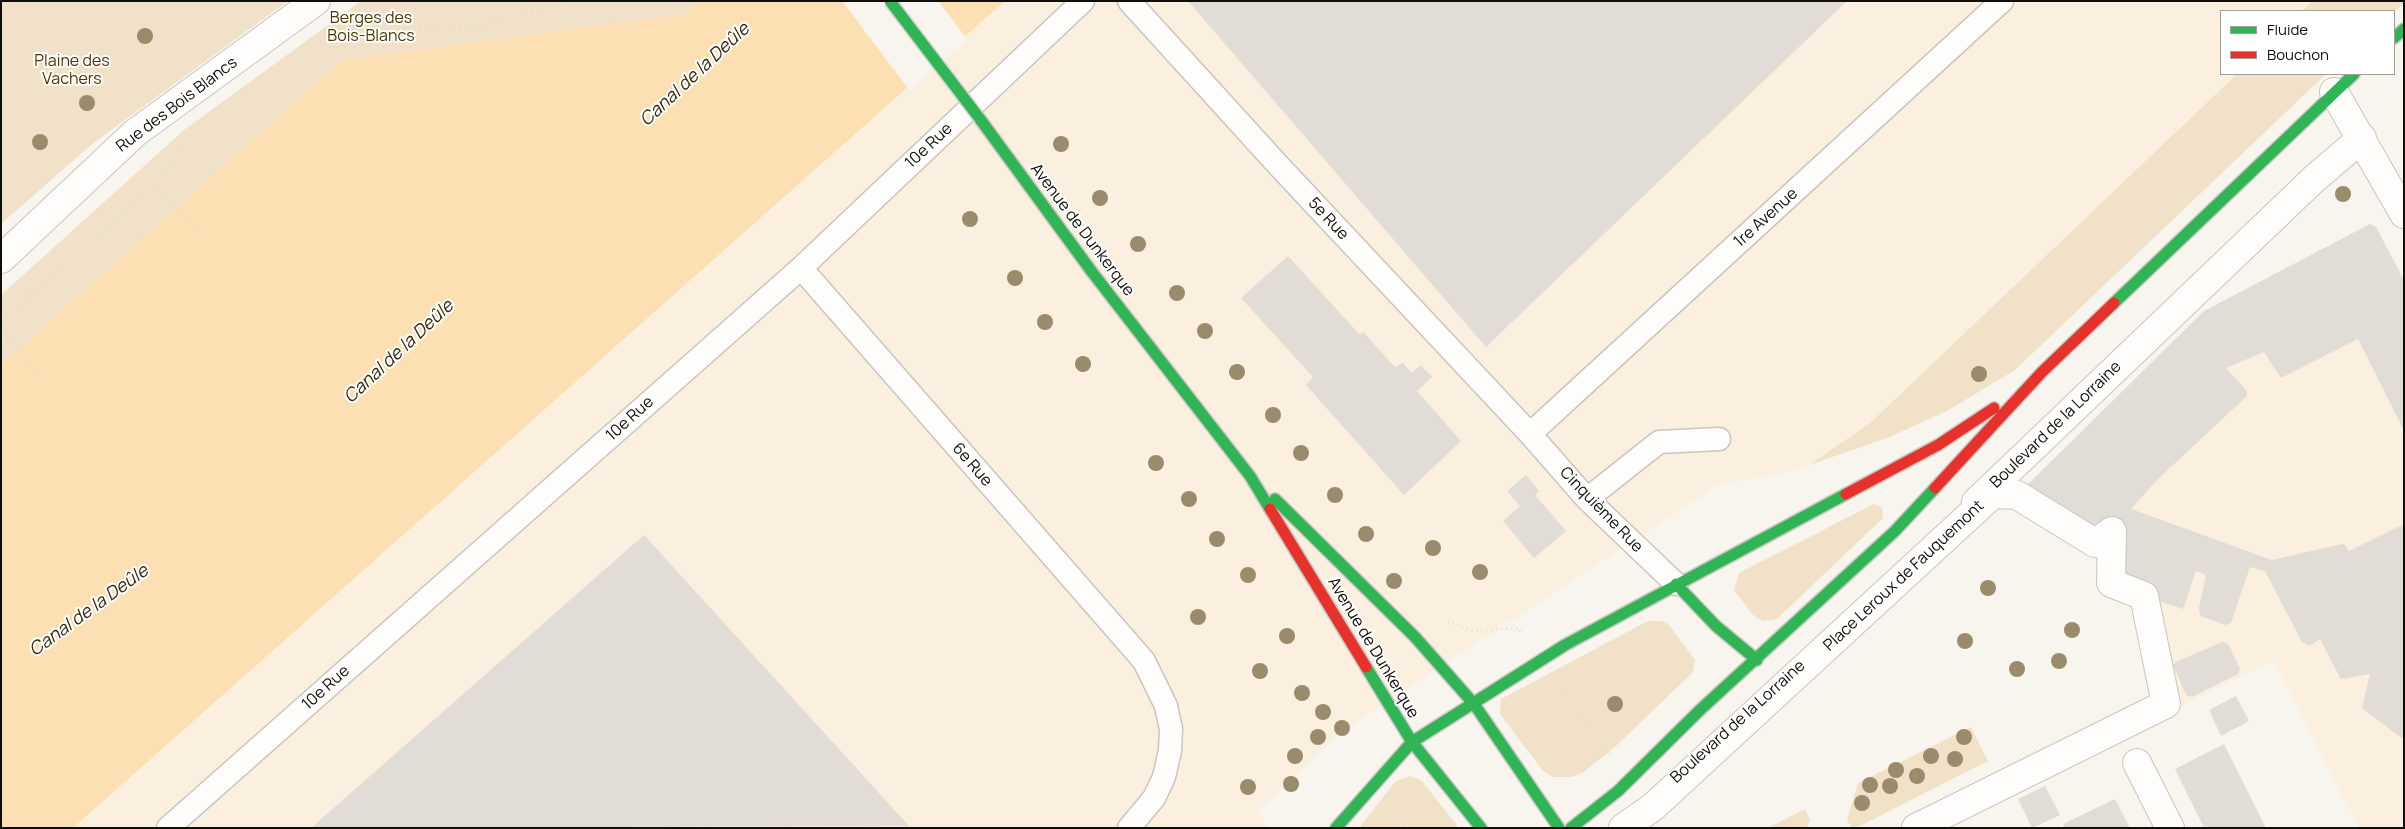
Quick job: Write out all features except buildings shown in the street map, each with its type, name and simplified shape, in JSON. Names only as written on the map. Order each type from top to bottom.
[{"type":"main road","name":"Avenue de Dunkerque","points":[[890,1],[980,119],[1092,272],[1250,476],[1412,742],[1481,828]]},
{"type":"main road","name":"Boulevard de la Lorraine","points":[[1571,828],[1606,802],[1700,710],[1894,531],[2042,372],[2353,75]]},
{"type":"main road","name":"Boulevard de la Lorraine","points":[[1336,828],[1412,742],[1564,645],[1938,445],[2042,372]]},
{"type":"main road","name":"Avenue de Dunkerque","points":[[1250,476],[1348,569],[1415,637],[1474,704],[1559,828]]},
{"type":"main road","name":"Boulevard de la Lorraine","points":[[1676,584],[1716,626],[1756,660]]},
{"type":"street","name":"Rue des Bois Blancs","points":[[1,259],[135,133],[316,1]]},
{"type":"street","points":[[2334,92],[2404,214]]},
{"type":"street","name":"Boulevard de la Lorraine","points":[[1630,820],[1879,594],[2314,179],[2362,138]]},
{"type":"street","name":"Place Leroux de Fauquemont","points":[[1630,820],[1653,807],[1993,494],[2017,495],[2095,544],[2112,531],[2111,583],[2144,596],[2166,704],[1916,828]]},
{"type":"street","points":[[2137,763],[2170,828]]},
{"type":"lane","name":"10e Rue","points":[[168,828],[801,268],[1083,1]]},
{"type":"lane","name":"5e Rue","points":[[1129,1],[1279,166],[1530,434]]},
{"type":"lane","name":"1re Avenue","points":[[1530,434],[2002,1]]},
{"type":"lane","name":"6e Rue","points":[[801,268],[1144,662],[1166,706],[1171,729],[1170,751],[1164,777],[1154,798],[1129,828]]},
{"type":"lane","name":"Cinquième Rue","points":[[1530,434],[1587,499],[1676,584]]},
{"type":"lane","points":[[1587,499],[1659,442],[1719,439]]},
{"type":"path","points":[[340,23],[348,17],[358,29],[469,29],[569,1]]},
{"type":"path","points":[[1,322],[155,186],[194,130]]},
{"type":"path","points":[[155,186],[205,235]]},
{"type":"path","points":[[1,328],[42,379]]},
{"type":"shaded area","points":[[1005,1],[2313,1],[2303,10],[2220,10],[2220,75],[2236,75],[1870,423],[1809,465],[1774,475],[1720,484],[1344,730],[1257,812],[1269,828],[73,828]]},
{"type":"shaded area","points":[[2370,224],[2376,227],[2404,280],[2404,828],[2359,828],[2274,660],[2168,713],[2112,531],[2017,495],[2204,311]]},
{"type":"green space","name":"Plaine des Vachers","points":[[1,1],[288,1],[92,144],[1,224]]},
{"type":"green space","name":"Berges des Bois-Blancs","points":[[361,1],[699,1],[686,14],[342,60],[1,365],[1,295],[184,130]]},
{"type":"green space","points":[[2313,1],[2404,1],[2395,11],[2303,10]]},
{"type":"green space","points":[[2236,75],[2325,75],[2015,370],[1947,411],[1887,438],[1809,465],[1870,423]]},
{"type":"green space","points":[[1874,504],[1882,508],[1883,518],[1777,619],[1763,621],[1753,615],[1734,590],[1739,573]]},
{"type":"green space","points":[[1648,621],[1662,621],[1669,625],[1695,660],[1693,672],[1615,747],[1582,773],[1571,777],[1553,777],[1543,771],[1500,714],[1501,699]]},
{"type":"green space","points":[[1971,727],[1988,761],[1856,828],[1852,828],[1847,820],[1858,783]]},
{"type":"green space","points":[[1410,776],[1422,781],[1459,828],[1359,828],[1395,782]]},
{"type":"green space","points":[[1805,809],[1810,820],[1807,828],[1768,828]]},
{"type":"water","name":"Canal de la Deûle","points":[[699,1],[1005,1],[73,828],[1,828],[1,365],[342,60],[686,14]]},
{"type":"pier","points":[[842,1],[938,1],[967,39],[910,91]]},
{"type":"traffic: fast","points":[[890,1],[980,119]]},
{"type":"traffic: fast","points":[[2395,37],[2404,29]]},
{"type":"traffic: fast","points":[[2114,303],[2353,75]]},
{"type":"traffic: fast","points":[[980,119],[1092,272],[1250,476],[1270,509]]},
{"type":"traffic: fast","points":[[1571,828],[1618,791],[1700,710],[1895,531],[1935,488]]},
{"type":"traffic: fast","points":[[1336,828],[1412,742],[1565,645],[1846,494]]},
{"type":"traffic: fast","points":[[1275,499],[1415,637],[1474,704],[1559,828]]},
{"type":"traffic: fast","points":[[1676,584],[1716,626],[1757,660]]},
{"type":"traffic: fast","points":[[1366,667],[1412,742],[1481,828]]},
{"type":"traffic: jam","points":[[1935,488],[2042,372],[2114,303]]},
{"type":"traffic: jam","points":[[1846,494],[1938,445],[1994,408]]},
{"type":"traffic: jam","points":[[1270,509],[1366,667]]}]
